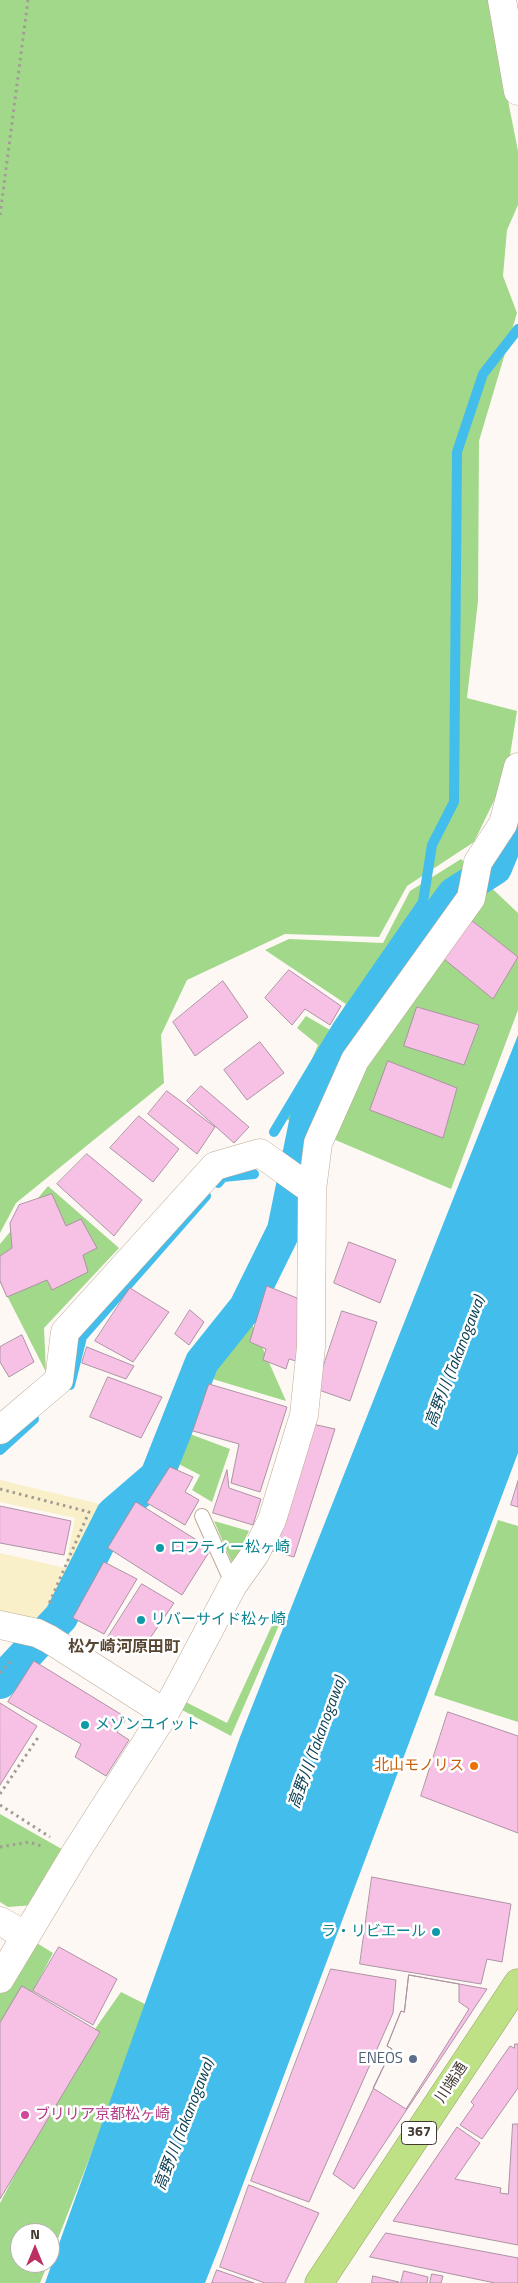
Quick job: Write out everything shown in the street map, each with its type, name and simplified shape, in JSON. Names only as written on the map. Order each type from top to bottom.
[{"type":"highway","name":"川端通","points":[[319,2283],[518,1983]]},
{"type":"street","points":[[502,0],[518,91]]},
{"type":"street","points":[[0,1979],[74,1854],[165,1713],[232,1584],[255,1554],[272,1520],[304,1415],[312,1347],[306,1186],[318,1143],[355,1060],[471,898],[478,862],[503,824],[518,767]]},
{"type":"street","points":[[0,1430],[59,1380],[65,1332],[215,1166],[260,1152],[306,1186]]},
{"type":"street","points":[[0,1625],[43,1636],[165,1713]]},
{"type":"street","points":[[0,1921],[26,1936]]},
{"type":"lane","points":[[202,1516],[232,1584]]},
{"type":"path","points":[[0,215],[28,0]]},
{"type":"path","points":[[0,1489],[89,1512],[43,1636]]},
{"type":"path","points":[[0,1794],[40,1736]]},
{"type":"path","points":[[0,1805],[74,1854]]},
{"type":"path","points":[[0,1847],[29,1842],[74,1854]]},
{"type":"green space","points":[[0,0],[488,0],[518,151],[518,205],[507,230],[503,276],[517,313],[479,441],[478,601],[467,698],[517,711],[507,774],[474,842],[407,886],[379,937],[285,934],[187,980],[161,1035],[164,1083],[16,1203],[0,1233]]},
{"type":"green space","points":[[461,859],[518,913],[518,1010],[451,1189],[286,1119],[318,1045],[297,1028],[306,1016],[330,1030],[346,1004],[265,950],[289,939],[383,943],[410,891]]},
{"type":"green space","points":[[48,1186],[119,1248],[44,1328],[46,1372],[0,1282],[0,1244]]},
{"type":"green space","points":[[249,1317],[286,1401],[206,1377]]},
{"type":"green space","points":[[182,1431],[230,1449],[212,1502],[192,1490],[200,1475],[171,1460]]},
{"type":"green space","points":[[498,1520],[518,1526],[518,1722],[434,1695]]},
{"type":"green space","points":[[214,1521],[249,1531],[233,1565]]},
{"type":"green space","points":[[71,1571],[79,1574],[60,1614],[49,1627]]},
{"type":"green space","points":[[274,1621],[280,1623],[231,1736],[169,1703],[172,1695],[227,1723]]},
{"type":"green space","points":[[0,1814],[67,1852],[34,1905],[8,1907],[0,1902]]},
{"type":"green space","points":[[32,1940],[53,1953],[0,2054],[0,1983]]},
{"type":"green space","points":[[121,1992],[149,2006],[60,2233],[60,2223],[10,2223],[10,2273],[44,2273],[40,2283],[0,2283],[0,2203],[81,2049]]},
{"type":"sand","points":[[0,1480],[108,1506],[75,1568],[66,1564],[75,1518],[0,1502]]},
{"type":"sand","points":[[0,1553],[70,1569],[46,1627],[0,1615]]},
{"type":"water","name":"高野川 (Takanogawa)","points":[[518,1035],[518,1453],[222,2240],[205,2283],[45,2283],[49,2273],[60,2273],[60,2241],[240,1737]]},
{"type":"building","points":[[471,920],[518,957],[493,999],[444,959]]},
{"type":"building","points":[[289,970],[341,1006],[330,1025],[305,1009],[292,1025],[265,998]]},
{"type":"building","points":[[223,981],[248,1017],[195,1056],[173,1022]]},
{"type":"building","points":[[417,1007],[479,1025],[464,1065],[404,1046]]},
{"type":"building","points":[[260,1042],[284,1073],[247,1100],[224,1070]]},
{"type":"building","points":[[388,1061],[457,1088],[443,1138],[370,1110]]},
{"type":"building","points":[[201,1086],[249,1127],[234,1143],[187,1101]]},
{"type":"building","points":[[167,1091],[215,1127],[197,1154],[148,1114]]},
{"type":"building","points":[[139,1116],[179,1149],[153,1182],[110,1148]]},
{"type":"building","points":[[87,1154],[142,1200],[114,1236],[57,1184]]},
{"type":"building","points":[[52,1194],[66,1226],[81,1219],[97,1248],[83,1255],[88,1272],[52,1290],[47,1280],[7,1297],[0,1281],[0,1256],[12,1248],[10,1223],[19,1205]]},
{"type":"building","points":[[349,1242],[396,1260],[380,1303],[334,1283]]},
{"type":"building","points":[[267,1286],[297,1298],[303,1323],[296,1361],[289,1359],[286,1369],[263,1360],[266,1349],[250,1342]]},
{"type":"building","points":[[130,1288],[169,1312],[133,1362],[95,1341]]},
{"type":"building","points":[[190,1310],[204,1322],[189,1345],[175,1334]]},
{"type":"building","points":[[342,1311],[377,1322],[350,1401],[316,1389]]},
{"type":"building","points":[[22,1335],[34,1362],[9,1377],[0,1362],[0,1347]]},
{"type":"building","points":[[87,1347],[134,1366],[126,1379],[82,1363]]},
{"type":"building","points":[[108,1377],[162,1397],[141,1438],[90,1417]]},
{"type":"building","points":[[209,1384],[287,1407],[260,1492],[231,1483],[239,1444],[193,1431]]},
{"type":"building","points":[[308,1423],[335,1429],[294,1557],[272,1551]]},
{"type":"building","points":[[170,1467],[193,1477],[185,1492],[199,1500],[185,1525],[147,1503]]},
{"type":"building","points":[[227,1470],[229,1488],[261,1499],[253,1525],[213,1513]]},
{"type":"building","points":[[518,1481],[518,1507],[511,1505]]},
{"type":"building","name":"ロフティー松ヶ崎","points":[[136,1502],[211,1549],[182,1595],[108,1548]]},
{"type":"building","points":[[0,1506],[71,1521],[64,1555],[0,1543]]},
{"type":"building","points":[[104,1562],[137,1579],[104,1634],[73,1618]]},
{"type":"building","name":"リバーサイド松ヶ崎","points":[[142,1584],[174,1603],[140,1653],[108,1637]]},
{"type":"building","name":"メゾンユイット","points":[[34,1661],[127,1718],[117,1732],[129,1740],[106,1776],[75,1757],[81,1744],[8,1702]]},
{"type":"building","points":[[0,1703],[37,1726],[0,1785]]},
{"type":"building","name":"北山モノリス","points":[[448,1712],[518,1736],[518,1833],[421,1796]]},
{"type":"building","name":"ラ・リビエール","points":[[372,1877],[511,1904],[502,1962],[487,1959],[481,1984],[360,1964]]},
{"type":"building","points":[[59,1947],[117,1979],[93,2025],[33,1991]]},
{"type":"building","points":[[331,1969],[396,1980],[393,2013],[309,2202],[251,2181]]},
{"type":"building","points":[[409,1975],[459,1984],[459,2002],[469,2009],[406,2109],[373,2088],[392,2049],[387,2046],[401,2011],[404,2012]]},
{"type":"building","points":[[409,1975],[487,1989],[354,2189],[333,2174],[392,2049],[387,2046],[401,2011],[404,2012]]},
{"type":"building","name":"ブリリア京都松ヶ崎","points":[[22,1986],[100,2032],[0,2199],[0,2023]]},
{"type":"building","points":[[515,2044],[518,2044],[518,2088],[482,2139],[460,2125],[474,2105],[471,2102],[510,2046],[514,2048]]},
{"type":"building","points":[[513,2124],[518,2124],[518,2245],[393,2221],[457,2127],[480,2143],[455,2179],[501,2188],[500,2193],[508,2194]]},
{"type":"building","points":[[249,2185],[319,2213],[285,2283],[265,2283],[220,2267]]},
{"type":"building","points":[[386,2233],[518,2258],[518,2283],[495,2283],[370,2257]]},
{"type":"building","points":[[217,2270],[254,2283],[212,2283]]},
{"type":"building","points":[[404,2271],[428,2277],[427,2283],[401,2283]]},
{"type":"building","points":[[432,2274],[443,2276],[441,2283],[430,2283]]},
{"type":"building","points":[[373,2276],[399,2282],[399,2283],[372,2283]]},
{"type":"waterway","points":[[274,1132],[338,1025],[423,902],[432,845],[454,802],[457,452],[483,374],[518,329]]},
{"type":"waterway","points":[[0,1682],[61,1617],[113,1514],[157,1476],[202,1362],[246,1307],[284,1230],[310,1103],[360,1022],[454,894],[495,868],[518,811]]},
{"type":"waterway","points":[[218,1183],[223,1177],[254,1174]]},
{"type":"waterway","points":[[70,1385],[82,1337],[206,1196]]},
{"type":"waterway","points":[[0,1450],[34,1419]]},
{"type":"place","name":"ロフティー松ヶ崎","points":[[160,1548]]},
{"type":"place","name":"リバーサイド松ヶ崎","points":[[141,1620]]},
{"type":"place","name":"メゾンユイット","points":[[85,1725]]},
{"type":"place","name":"北山モノリス","points":[[474,1766]]},
{"type":"place","name":"ラ・リビエール","points":[[436,1932]]},
{"type":"place","name":"ENEOS","points":[[413,2059]]},
{"type":"place","name":"ブリリア京都松ヶ崎","points":[[25,2115]]},
{"type":"district","name":"松ケ崎河原田町","points":[[124,1648]]}]
